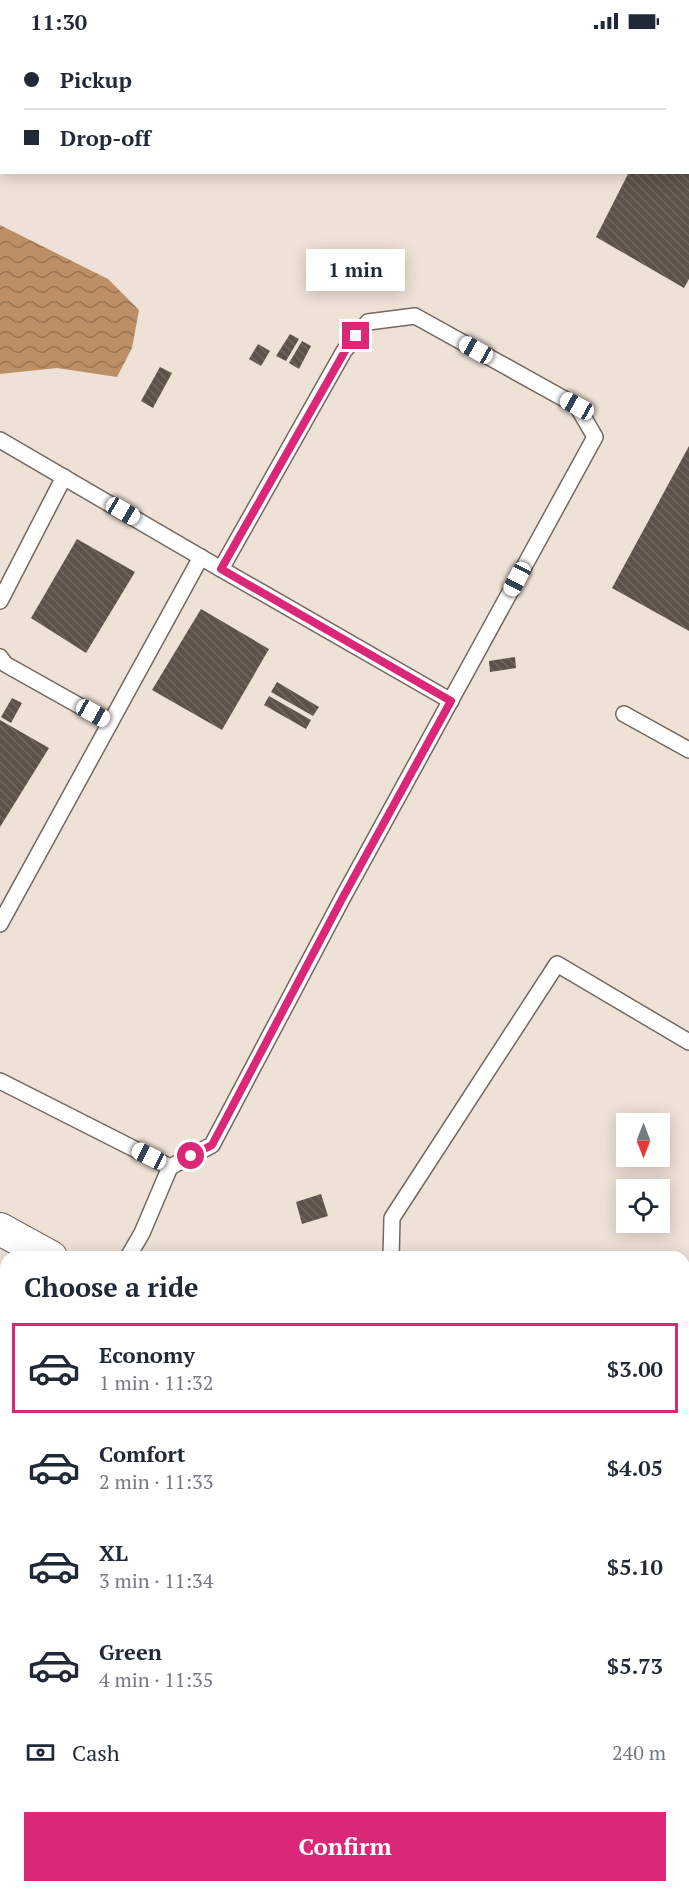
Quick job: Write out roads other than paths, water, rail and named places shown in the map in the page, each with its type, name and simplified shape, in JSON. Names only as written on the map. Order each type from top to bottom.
[{"type":"street","points":[[0,1229],[40,1251]]},
{"type":"lane","points":[[132,1251],[142,1233],[170,1167],[212,1145],[342,899],[595,437],[577,406],[415,316],[368,322],[345,351],[221,569]]},
{"type":"lane","points":[[0,440],[451,701]]},
{"type":"lane","points":[[0,601],[64,477]]},
{"type":"lane","points":[[0,924],[201,557]]},
{"type":"lane","points":[[0,657],[5,664],[110,723]]},
{"type":"lane","points":[[624,714],[689,750]]},
{"type":"lane","points":[[391,1251],[392,1218],[557,964],[689,1042]]},
{"type":"lane","points":[[0,1080],[170,1167]]},
{"type":"water","points":[[0,225],[108,279],[139,310],[132,348],[117,377],[57,368],[0,374]]}]
